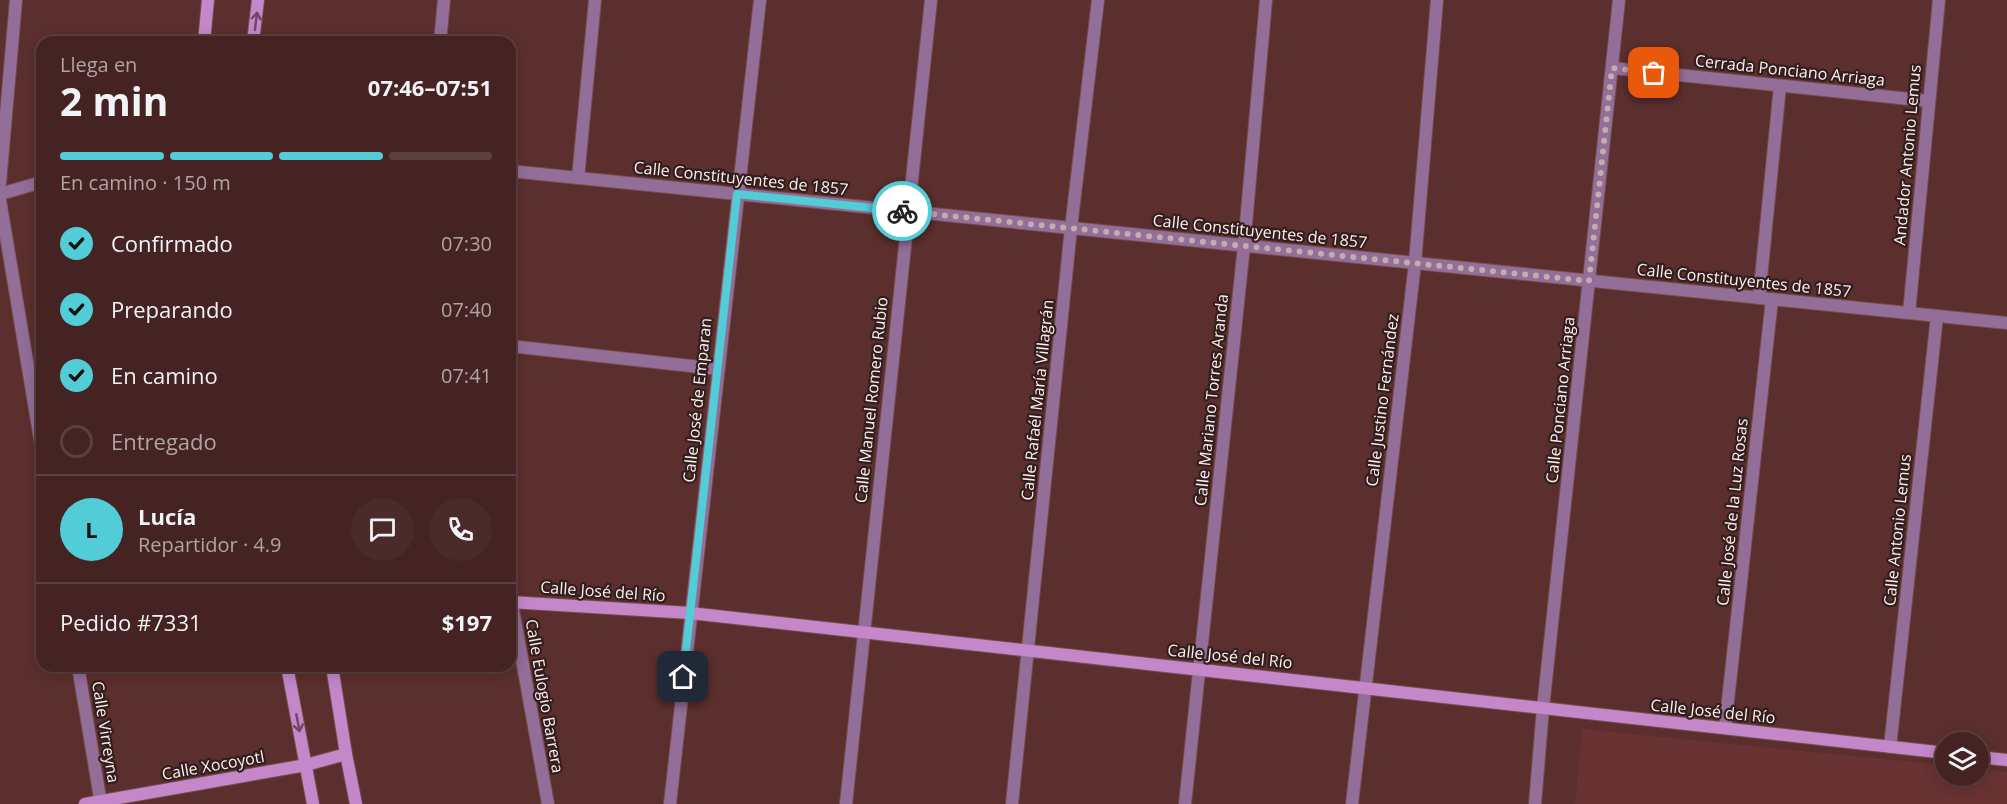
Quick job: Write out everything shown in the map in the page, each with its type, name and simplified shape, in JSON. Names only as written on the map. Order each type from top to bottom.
[{"type":"street","points":[[0,183],[16,0]]},
{"type":"street","points":[[205,36],[208,0]]},
{"type":"street","points":[[254,36],[258,0]]},
{"type":"street","points":[[441,36],[444,0]]},
{"type":"street","points":[[578,178],[595,0]]},
{"type":"street","name":"Calle José de Emparan","points":[[670,804],[760,0]]},
{"type":"street","name":"Calle Manuel Romero Rubio","points":[[846,804],[931,0]]},
{"type":"street","name":"Calle Rafaél María Villagrán","points":[[1012,804],[1071,228],[1098,0]]},
{"type":"street","name":"Calle Mariano Torres Aranda","points":[[1185,804],[1244,246],[1266,0]]},
{"type":"street","name":"Calle Justino Fernández","points":[[1353,804],[1415,263],[1437,0]]},
{"type":"street","name":"Calle Ponciano Arriaga","points":[[1535,804],[1543,708],[1619,0]]},
{"type":"street","name":"Andador Antonio Lemus","points":[[1909,313],[1939,0]]},
{"type":"street","name":"Cerrada Ponciano Arriaga","points":[[1612,68],[1929,101]]},
{"type":"street","name":"Calle José de la Luz Rosas","points":[[1725,728],[1766,298],[1780,86]]},
{"type":"street","name":"Calle Constituyentes de 1857","points":[[516,172],[2007,323]]},
{"type":"street","points":[[0,194],[36,184]]},
{"type":"street","points":[[0,200],[36,415]]},
{"type":"street","name":"Calle Antonio Lemus","points":[[1890,747],[1937,316]]},
{"type":"street","points":[[516,347],[718,369]]},
{"type":"street","name":"Calle José del Río","points":[[516,599],[690,613],[1935,752]]},
{"type":"street","name":"Calle Eulogio Barrera","points":[[516,627],[548,804]]},
{"type":"street","name":"Calle Virreyna","points":[[79,672],[101,802]]},
{"type":"street","points":[[288,672],[313,804]]},
{"type":"street","points":[[333,672],[356,804]]},
{"type":"street","name":"Calle Xocoyotl","points":[[85,804],[306,765],[346,754]]},
{"type":"street","points":[[1989,758],[2007,760]]},
{"type":"shaded area","points":[[1582,729],[1935,764],[1935,786],[1989,786],[1989,770],[2007,772],[2007,804],[1575,804]]},
{"type":"way so far","points":[[902,211],[1589,281],[1612,68],[1654,73]]},
{"type":"route","points":[[683,677],[737,194],[902,211]]}]
